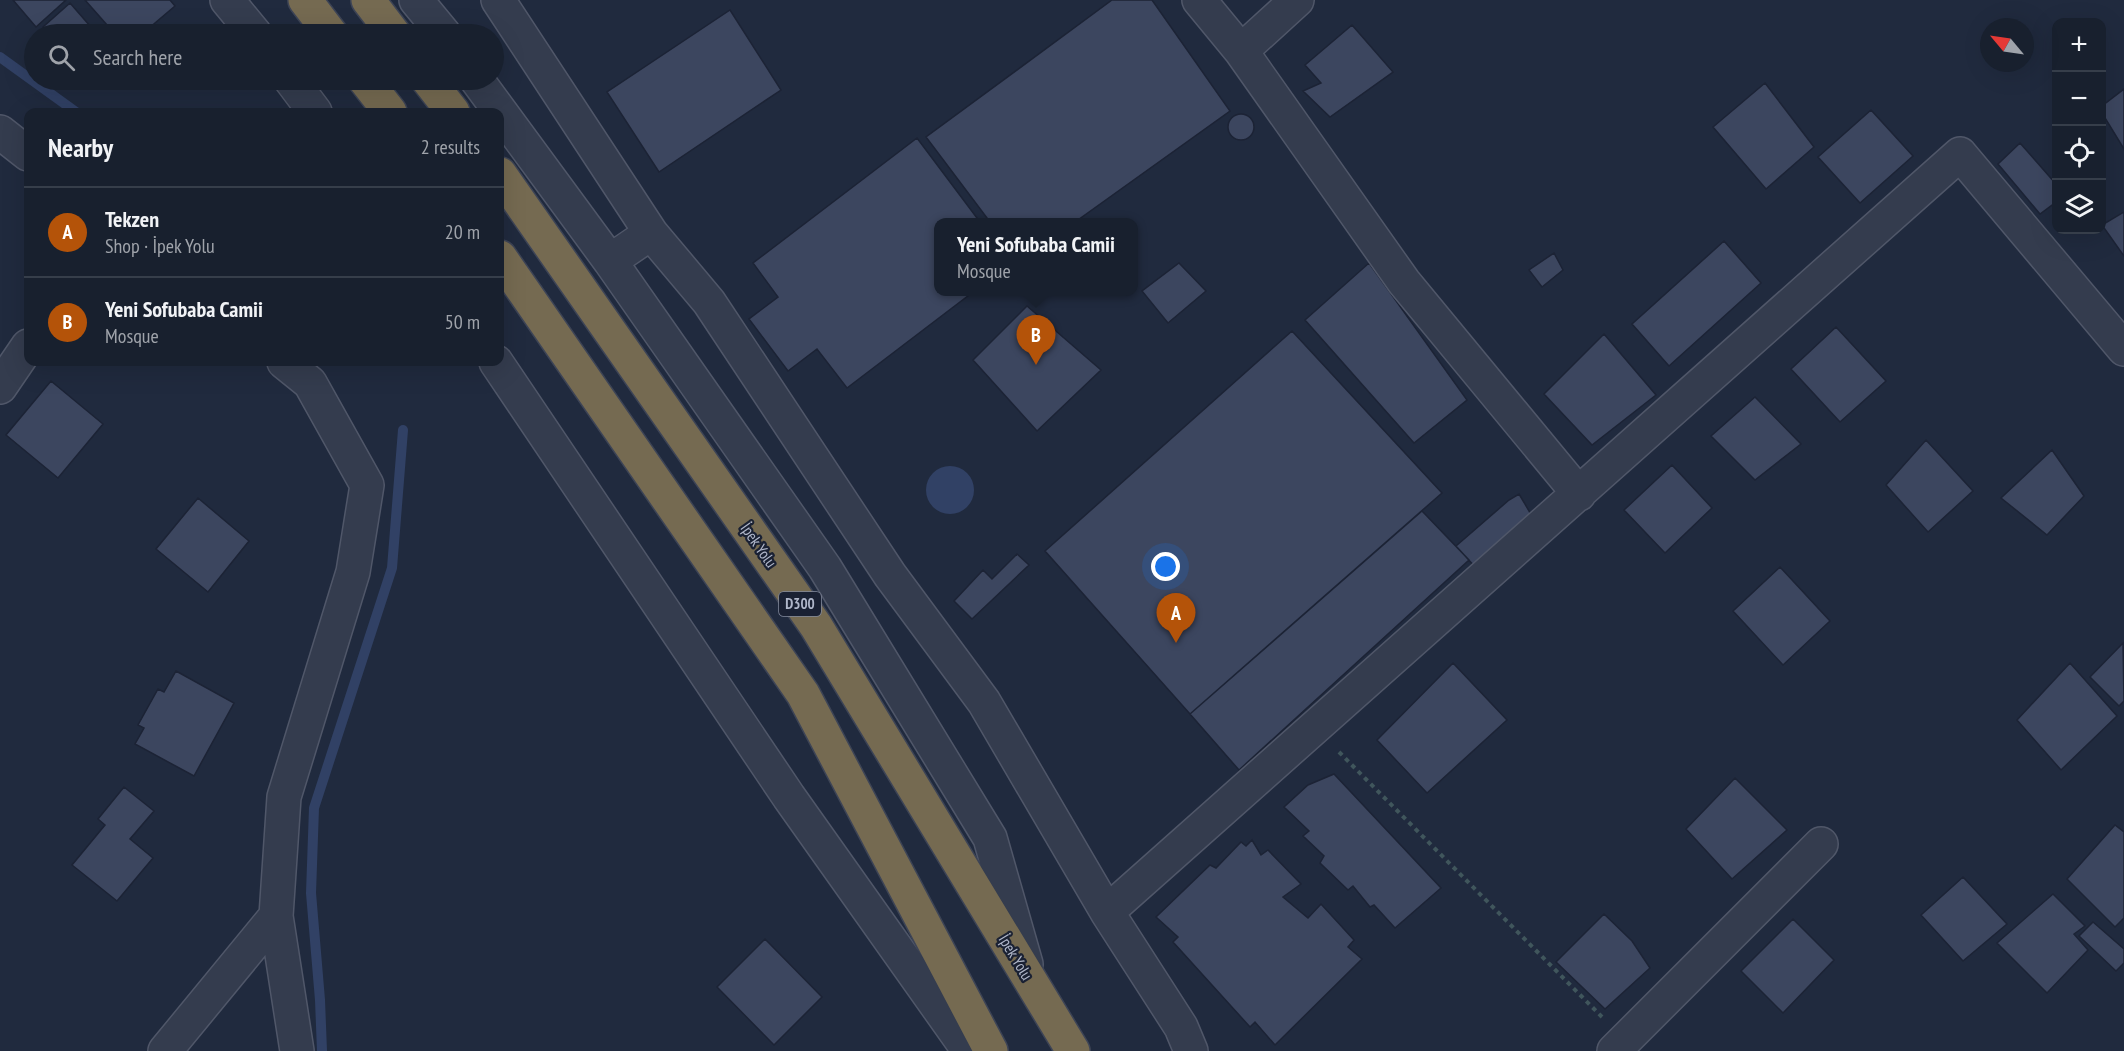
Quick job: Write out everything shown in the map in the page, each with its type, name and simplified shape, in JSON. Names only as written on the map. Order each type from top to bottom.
[{"type":"highway","points":[[305,0],[323,24]]},
{"type":"highway","points":[[368,0],[386,24]]},
{"type":"highway","points":[[373,90],[387,108]]},
{"type":"highway","points":[[436,90],[450,108]]},
{"type":"highway","name":"İpek Yolu","points":[[504,180],[816,626],[1073,1051]]},
{"type":"highway","name":"D300","points":[[504,263],[803,694],[991,1051]]},
{"type":"street","points":[[227,0],[247,24]]},
{"type":"street","points":[[416,0],[436,24]]},
{"type":"street","points":[[498,0],[651,233],[709,302],[890,574],[984,702],[1107,912],[1181,1027],[1191,1051]]},
{"type":"street","points":[[1200,0],[1241,51],[1404,282],[1580,494]]},
{"type":"street","points":[[1241,51],[1297,0]]},
{"type":"street","points":[[298,90],[312,108]]},
{"type":"street","points":[[484,90],[498,108]]},
{"type":"street","points":[[504,117],[610,261],[825,568],[990,838],[1030,980]]},
{"type":"street","points":[[0,132],[24,151]]},
{"type":"street","points":[[1107,912],[1960,154],[2124,349]]},
{"type":"street","points":[[610,261],[651,233]]},
{"type":"street","points":[[0,387],[24,352]]},
{"type":"street","points":[[289,366],[310,383],[367,485],[353,572],[284,797],[276,916],[297,1051]]},
{"type":"street","points":[[499,366],[789,797],[969,1051]]},
{"type":"street","points":[[1617,1047],[1821,844]]},
{"type":"street","points":[[165,1051],[276,916]]},
{"type":"path","points":[[1311,731],[1343,755],[1556,973],[1617,1032],[1617,1047]]},
{"type":"water","points":[[945,466],[955,466],[967,473],[974,485],[974,495],[967,507],[955,514],[945,514],[930,503],[926,495],[926,485],[937,470]]},
{"type":"building","points":[[13,0],[66,0],[39,24],[33,24]]},
{"type":"building","points":[[85,0],[170,0],[175,6],[154,24],[106,24]]},
{"type":"building","points":[[1112,0],[1152,0],[1230,111],[1081,218],[987,218],[926,137]]},
{"type":"building","points":[[70,3],[88,24],[46,24]]},
{"type":"building","points":[[730,10],[781,90],[659,172],[607,92]]},
{"type":"building","points":[[1352,25],[1393,72],[1330,117],[1303,91],[1321,83],[1305,65]]},
{"type":"building","points":[[1765,83],[1814,147],[1766,189],[1713,127]]},
{"type":"building","points":[[2124,89],[2124,149],[2106,120],[2106,103]]},
{"type":"building","points":[[1871,110],[1913,156],[1860,203],[1818,157]]},
{"type":"building","points":[[1241,114],[1250,118],[1254,127],[1250,136],[1241,140],[1232,136],[1228,127],[1232,118]]},
{"type":"building","points":[[917,138],[977,218],[934,218],[934,296],[968,296],[847,388],[817,349],[788,371],[749,319],[778,297],[753,263]]},
{"type":"building","points":[[2020,143],[2052,179],[2052,205],[2040,214],[1998,164]]},
{"type":"building","points":[[2124,212],[2124,256],[2106,231],[2106,223]]},
{"type":"building","points":[[1724,241],[1761,283],[1669,366],[1632,324]]},
{"type":"building","points":[[1554,253],[1563,270],[1542,287],[1529,270]]},
{"type":"building","points":[[1179,263],[1206,291],[1168,323],[1142,291]]},
{"type":"building","points":[[1369,263],[1467,400],[1414,443],[1305,320]]},
{"type":"building","points":[[1027,306],[1101,370],[1037,431],[973,360]]},
{"type":"building","points":[[1836,327],[1886,381],[1840,422],[1791,369]]},
{"type":"building","points":[[1292,331],[1442,493],[1190,714],[1045,551]]},
{"type":"building","points":[[1604,334],[1656,395],[1592,445],[1544,394]]},
{"type":"building","points":[[51,381],[103,424],[58,478],[6,435]]},
{"type":"building","points":[[1755,397],[1801,444],[1755,480],[1711,436]]},
{"type":"building","points":[[1926,440],[1973,491],[1928,532],[1886,485]]},
{"type":"building","points":[[2052,450],[2084,496],[2047,535],[2001,498]]},
{"type":"building","points":[[1672,465],[1712,508],[1665,553],[1624,510]]},
{"type":"building","points":[[1519,494],[1532,516],[1477,569],[1456,546]]},
{"type":"building","points":[[198,498],[249,541],[208,592],[156,549]]},
{"type":"building","points":[[1422,511],[1469,560],[1239,770],[1190,714]]},
{"type":"building","points":[[1017,554],[1029,565],[972,619],[954,601],[983,570],[992,579]]},
{"type":"building","points":[[1780,567],[1830,621],[1783,665],[1733,611]]},
{"type":"building","points":[[2123,643],[2124,701],[2119,706],[2090,677]]},
{"type":"building","points":[[1453,663],[1507,720],[1427,793],[1377,740]]},
{"type":"building","points":[[2070,663],[2117,716],[2061,770],[2017,720]]},
{"type":"building","points":[[176,671],[234,703],[194,776],[135,744],[144,728],[138,725],[158,689],[164,692]]},
{"type":"building","points":[[1334,774],[1441,888],[1395,928],[1374,905],[1370,907],[1353,886],[1348,890],[1320,863],[1324,856],[1303,836],[1309,831],[1284,807],[1308,785]]},
{"type":"building","points":[[1735,778],[1787,830],[1732,879],[1686,829]]},
{"type":"building","points":[[124,787],[154,811],[130,839],[153,858],[117,901],[72,865],[105,825],[98,819]]},
{"type":"building","points":[[2115,825],[2124,832],[2124,918],[2115,927],[2067,879]]},
{"type":"building","points":[[1252,840],[1261,855],[1268,850],[1301,884],[1283,897],[1308,918],[1321,904],[1354,940],[1348,947],[1362,959],[1275,1045],[1255,1022],[1250,1027],[1173,942],[1178,937],[1156,917],[1210,865],[1216,868],[1241,842],[1246,846]]},
{"type":"building","points":[[1963,877],[2007,924],[1963,961],[1921,915]]},
{"type":"building","points":[[2053,894],[2085,926],[2074,934],[2088,950],[2047,993],[1997,943]]},
{"type":"building","points":[[1604,914],[1632,941],[1650,968],[1605,1009],[1556,962]]},
{"type":"building","points":[[1793,919],[1834,960],[1783,1013],[1741,971]]},
{"type":"building","points":[[2093,922],[2124,949],[2124,963],[2116,971],[2079,936]]},
{"type":"building","points":[[765,939],[822,997],[774,1045],[717,987]]},
{"type":"waterway","points":[[0,57],[24,74]]},
{"type":"waterway","points":[[46,90],[70,108]]},
{"type":"waterway","points":[[322,1051],[311,893],[314,808],[392,568],[403,430]]},
{"type":"place","name":"Yeni Sofubaba Camii","points":[[1036,365]]},
{"type":"place","name":"Tekzen","points":[[1176,643]]}]
